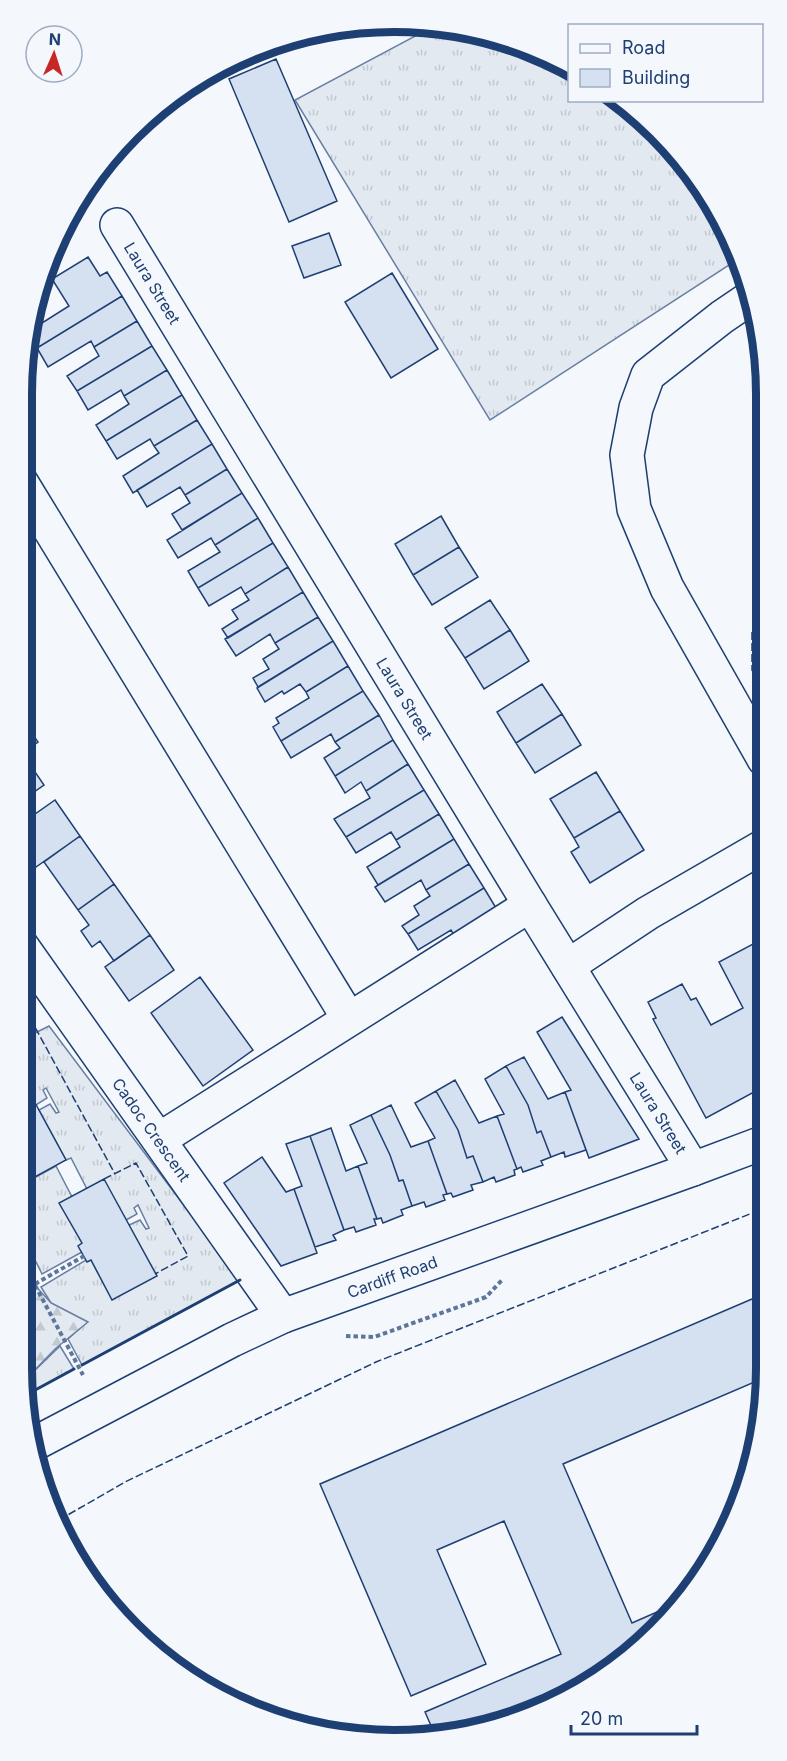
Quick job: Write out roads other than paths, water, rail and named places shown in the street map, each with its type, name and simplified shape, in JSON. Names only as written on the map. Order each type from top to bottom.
[{"type":"street","name":"Laura Street","points":[[117,225],[693,1169]]},
{"type":"street","points":[[744,302],[722,316],[648,375],[636,408],[627,455],[634,509],[667,588],[756,745]]},
{"type":"street","points":[[32,500],[350,1019]]},
{"type":"street","points":[[568,966],[648,913],[756,851]]},
{"type":"street","points":[[160,1139],[530,905]]},
{"type":"street","name":"Cadoc Crescent","points":[[32,960],[284,1316]]},
{"type":"street","name":"Cardiff Road","points":[[39,1441],[232,1340],[284,1316],[756,1145]]}]
